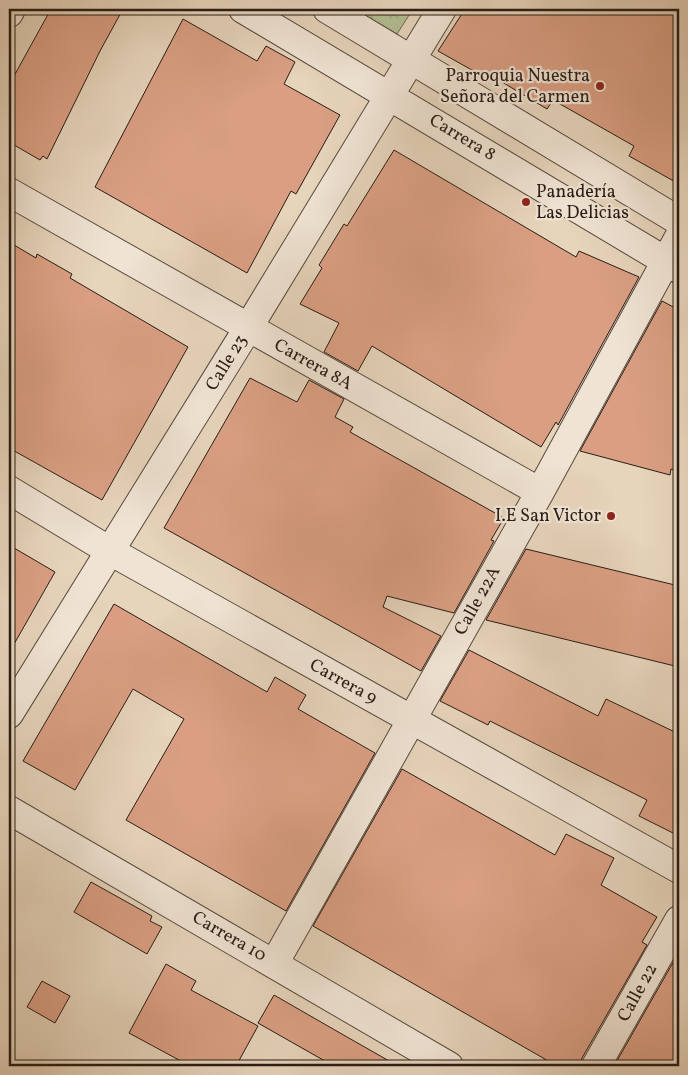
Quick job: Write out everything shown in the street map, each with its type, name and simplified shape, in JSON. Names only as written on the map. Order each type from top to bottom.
[{"type":"street","points":[[9,13],[11,9]]},
{"type":"street","name":"Carrera 8","points":[[243,9],[390,95],[673,266]]},
{"type":"street","points":[[327,9],[679,222]]},
{"type":"street","name":"Calle 23","points":[[9,714],[248,328],[442,9]]},
{"type":"street","name":"Carrera 8A","points":[[9,192],[540,492]]},
{"type":"street","name":"Calle 22A","points":[[274,964],[540,492],[673,266],[679,238]]},
{"type":"street","name":"Carrera 9","points":[[9,490],[110,551],[679,869]]},
{"type":"street","name":"Carrera 10","points":[[9,810],[449,1066]]},
{"type":"street","name":"Calle 22","points":[[596,1066],[679,920]]},
{"type":"green space","points":[[355,9],[413,9],[397,34]]},
{"type":"building","points":[[51,9],[123,9],[100,51],[47,159],[43,156],[40,160],[9,142],[9,85]]},
{"type":"building","points":[[465,9],[679,9],[679,184],[629,156],[634,146],[553,100],[547,109],[497,79],[495,83],[438,51]]},
{"type":"building","points":[[183,19],[257,61],[266,46],[295,62],[284,84],[340,115],[296,194],[291,191],[247,273],[95,187]]},
{"type":"building","points":[[394,150],[576,257],[579,251],[639,277],[558,425],[556,422],[541,447],[372,346],[358,371],[324,352],[339,323],[300,304],[322,268],[319,265],[344,224],[347,226]]},
{"type":"building","points":[[9,242],[36,258],[37,254],[72,274],[70,278],[188,347],[102,500],[9,448]]},
{"type":"building","points":[[662,301],[679,310],[679,471],[671,469],[670,475],[580,451]]},
{"type":"building","points":[[250,378],[297,402],[309,380],[344,399],[335,417],[353,427],[350,432],[504,518],[491,540],[494,541],[454,613],[387,596],[383,607],[441,636],[421,671],[164,528]]},
{"type":"building","points":[[9,545],[55,572],[9,653]]},
{"type":"building","points":[[526,549],[679,586],[679,667],[486,620]]},
{"type":"building","points":[[114,604],[267,692],[275,677],[306,695],[298,709],[375,753],[286,911],[126,820],[184,719],[133,689],[75,790],[23,761]]},
{"type":"building","points":[[469,650],[598,716],[606,699],[679,734],[679,836],[639,816],[647,800],[490,721],[488,725],[440,701]]},
{"type":"building","points":[[402,769],[555,855],[566,834],[614,858],[601,885],[657,917],[642,942],[647,945],[582,1058],[580,1066],[557,1066],[313,926]]},
{"type":"building","points":[[91,882],[152,916],[150,921],[162,927],[147,954],[74,912]]},
{"type":"building","points":[[675,959],[679,961],[679,1066],[614,1066]]},
{"type":"building","points":[[166,964],[196,981],[191,990],[258,1026],[236,1066],[190,1066],[129,1033]]},
{"type":"building","points":[[42,981],[70,996],[55,1023],[27,1007]]},
{"type":"building","points":[[274,995],[398,1066],[334,1066],[258,1023]]},
{"type":"place","name":"Parroquia Nuestra Señora del Carmen","points":[[600,86]]},
{"type":"place","name":"Panadería Las Delicias","points":[[526,202]]},
{"type":"place","name":"I.E San Victor","points":[[611,516]]}]
